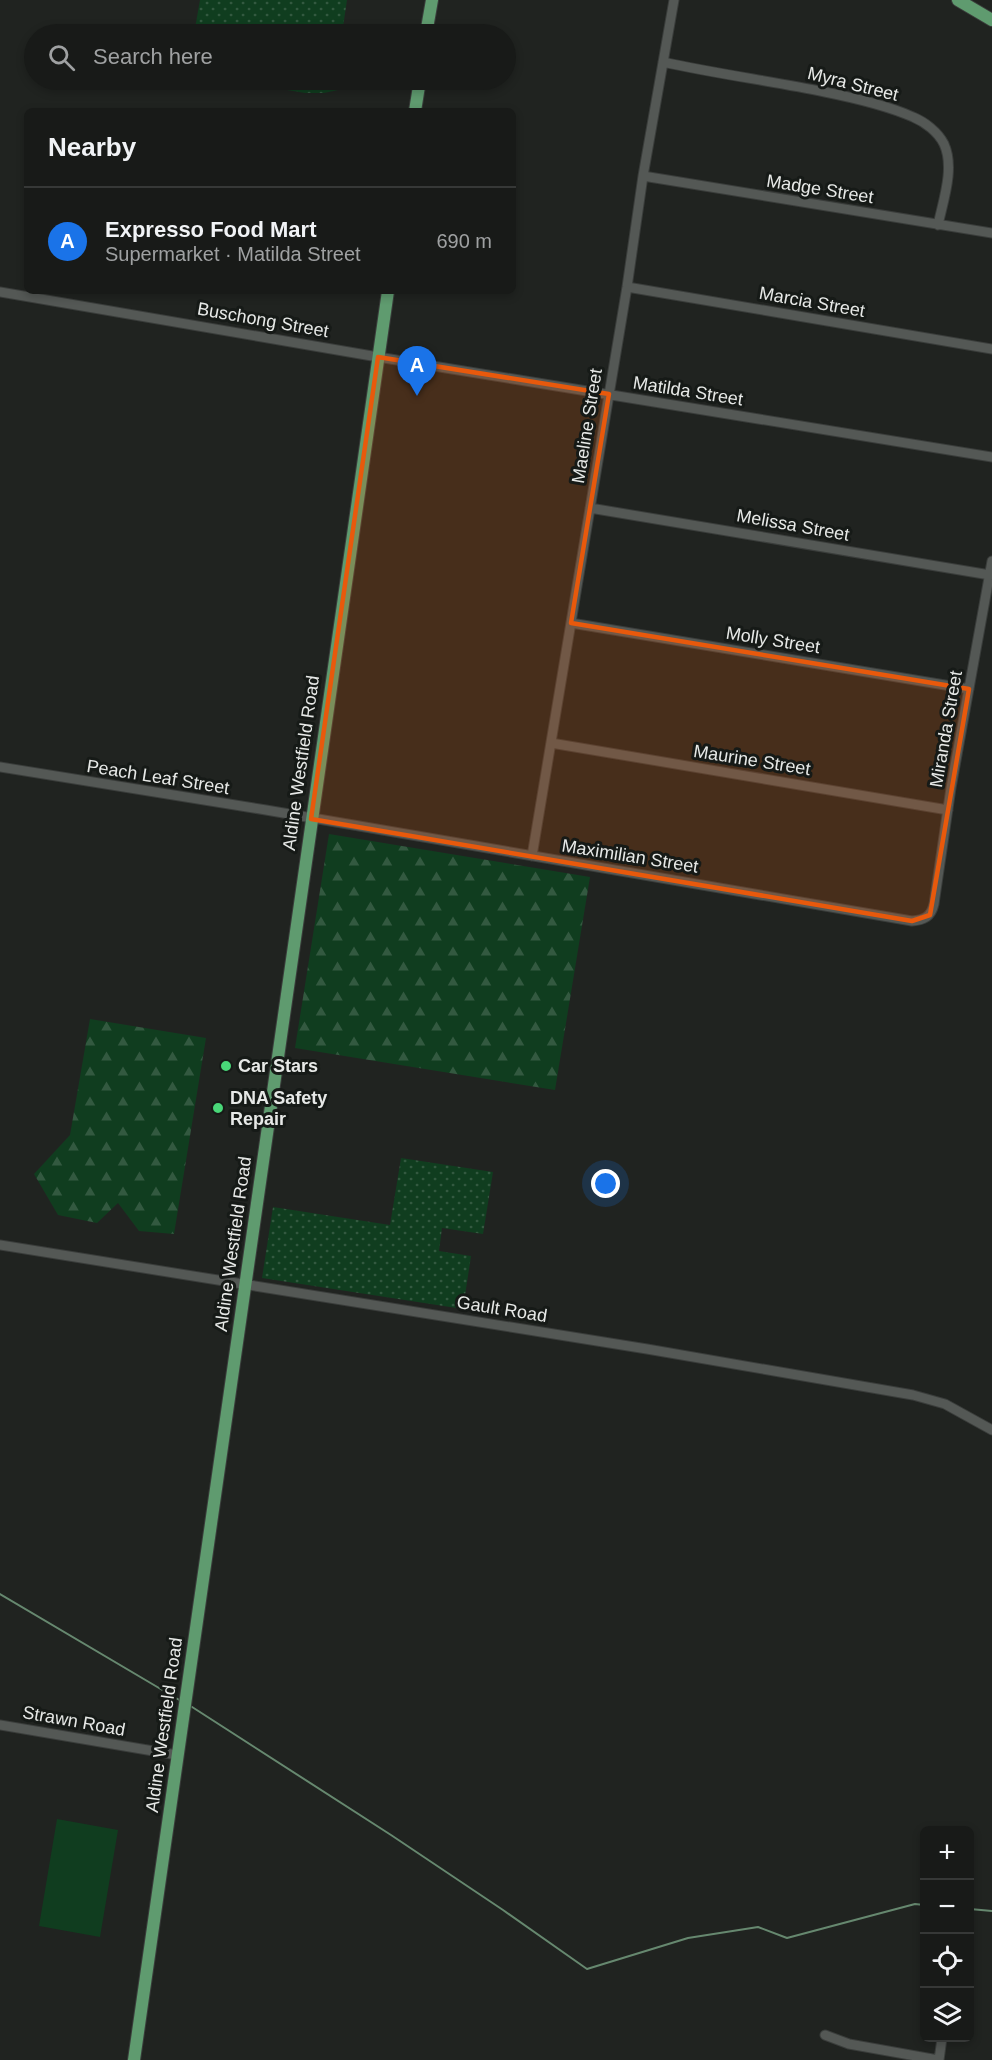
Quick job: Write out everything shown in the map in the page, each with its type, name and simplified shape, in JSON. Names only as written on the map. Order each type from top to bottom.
[{"type":"main road","points":[[428,24],[432,0]]},
{"type":"main road","points":[[958,0],[992,20]]},
{"type":"main road","points":[[415,108],[418,90]]},
{"type":"main road","name":"Aldine Westfield Road","points":[[134,2060],[246,1285],[310,819],[388,294]]},
{"type":"street","name":"Maeline Street","points":[[532,856],[674,0]]},
{"type":"street","name":"Myra Street","points":[[663,62],[841,96],[887,108],[925,123],[944,144],[948,160],[938,225]]},
{"type":"street","name":"Madge Street","points":[[643,176],[992,233]]},
{"type":"street","name":"Marcia Street","points":[[627,287],[992,349]]},
{"type":"street","name":"Buschong Street","points":[[0,291],[378,357]]},
{"type":"street","name":"Matilda Street","points":[[378,357],[992,458]]},
{"type":"street","name":"Melissa Street","points":[[590,508],[990,575]]},
{"type":"street","name":"Miranda Street","points":[[934,904],[948,810],[992,561]]},
{"type":"street","name":"Molly Street","points":[[571,623],[969,689]]},
{"type":"street","name":"Maurine Street","points":[[551,743],[948,810]]},
{"type":"street","name":"Peach Leaf Street","points":[[0,766],[310,819]]},
{"type":"street","name":"Maximilian Street","points":[[310,819],[912,921],[923,920],[930,915],[934,904]]},
{"type":"street","name":"Gault Road","points":[[0,1245],[913,1395],[945,1404],[992,1430]]},
{"type":"street","name":"Strawn Road","points":[[0,1725],[177,1755]]},
{"type":"street","points":[[825,2035],[849,2044],[938,2060],[941,2042]]},
{"type":"highlighted area","points":[[378,357],[609,394],[571,623],[969,689],[930,915],[912,921],[311,819]]},
{"type":"green space","points":[[200,0],[347,0],[343,24],[196,24]]},
{"type":"green space","points":[[287,90],[338,90],[324,93]]},
{"type":"green space","points":[[329,834],[590,877],[555,1090],[295,1048]]},
{"type":"green space","points":[[90,1019],[206,1038],[174,1234],[139,1231],[118,1203],[97,1223],[58,1215],[34,1174],[70,1135]]},
{"type":"green space","points":[[401,1158],[493,1172],[483,1234],[442,1228],[439,1251],[471,1256],[463,1309],[262,1278],[273,1207],[390,1225]]},
{"type":"green space","points":[[57,1819],[118,1830],[100,1937],[39,1926]]},
{"type":"waterway","points":[[0,1594],[181,1701]]},
{"type":"waterway","points":[[189,1705],[391,1835],[587,1969],[688,1938],[758,1927],[787,1938],[920,1905]]},
{"type":"waterway","points":[[974,1909],[992,1911]]},
{"type":"place","name":"Expresso Food Mart","points":[[417,396]]},
{"type":"place","name":"Car Stars","points":[[226,1066]]},
{"type":"place","name":"DNA Safety Repair","points":[[218,1108]]}]
